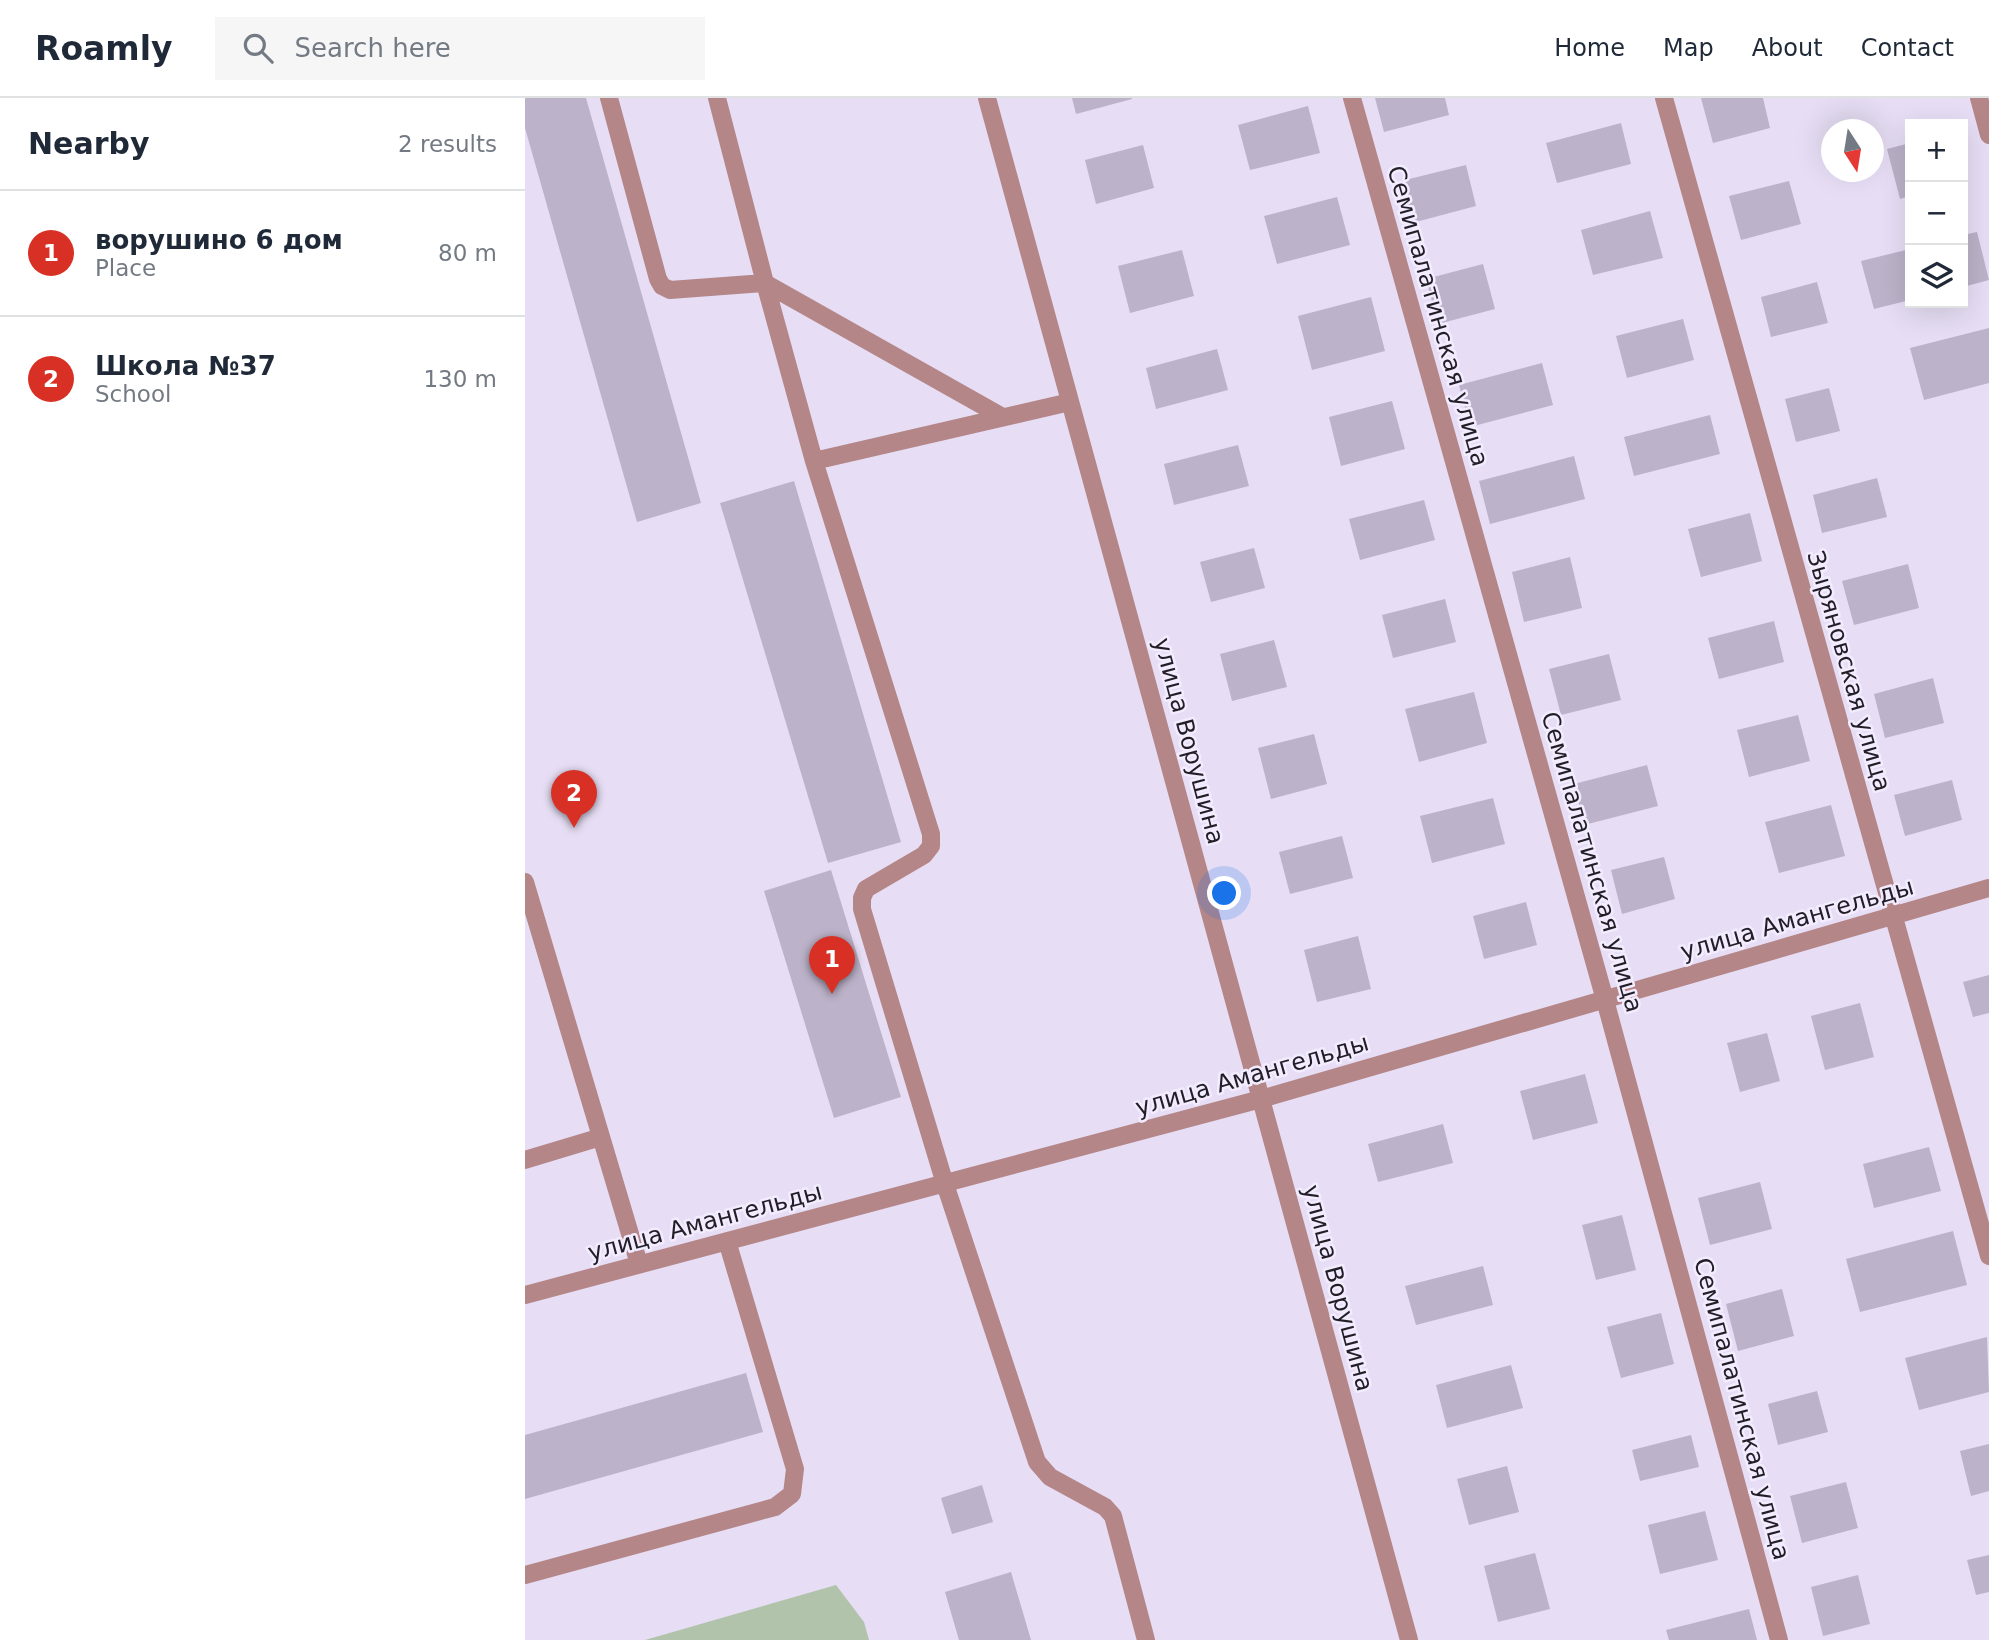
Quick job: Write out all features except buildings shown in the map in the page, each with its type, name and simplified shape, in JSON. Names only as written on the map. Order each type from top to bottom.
[{"type":"street","points":[[609,98],[658,279],[663,286],[670,290],[765,283],[1001,416]]},
{"type":"street","points":[[717,98],[814,460],[931,834],[931,846],[924,855],[866,889],[862,898],[862,909],[944,1184],[1037,1462],[1050,1477],[1105,1507],[1113,1516],[1146,1640]]},
{"type":"street","name":"улица Ворушина","points":[[987,98],[1409,1640]]},
{"type":"street","name":"Семипалатинская улица","points":[[1352,98],[1605,1000],[1780,1640]]},
{"type":"street","name":"Зыряновская улица","points":[[1664,98],[1989,1256]]},
{"type":"street","points":[[1979,98],[1989,135]]},
{"type":"street","points":[[814,460],[1070,402]]},
{"type":"street","points":[[525,882],[639,1264]]},
{"type":"street","name":"улица Амангельды","points":[[525,1295],[1261,1099],[1989,888]]},
{"type":"street","points":[[525,1160],[601,1137]]},
{"type":"street","points":[[525,1575],[775,1507],[792,1494],[795,1469],[727,1241]]},
{"type":"green space","points":[[836,1585],[864,1622],[869,1640],[645,1640]]},
{"type":"place","name":"Школа №37","points":[[574,828]]},
{"type":"place","name":"ворушино 6 дом","points":[[832,994]]}]
